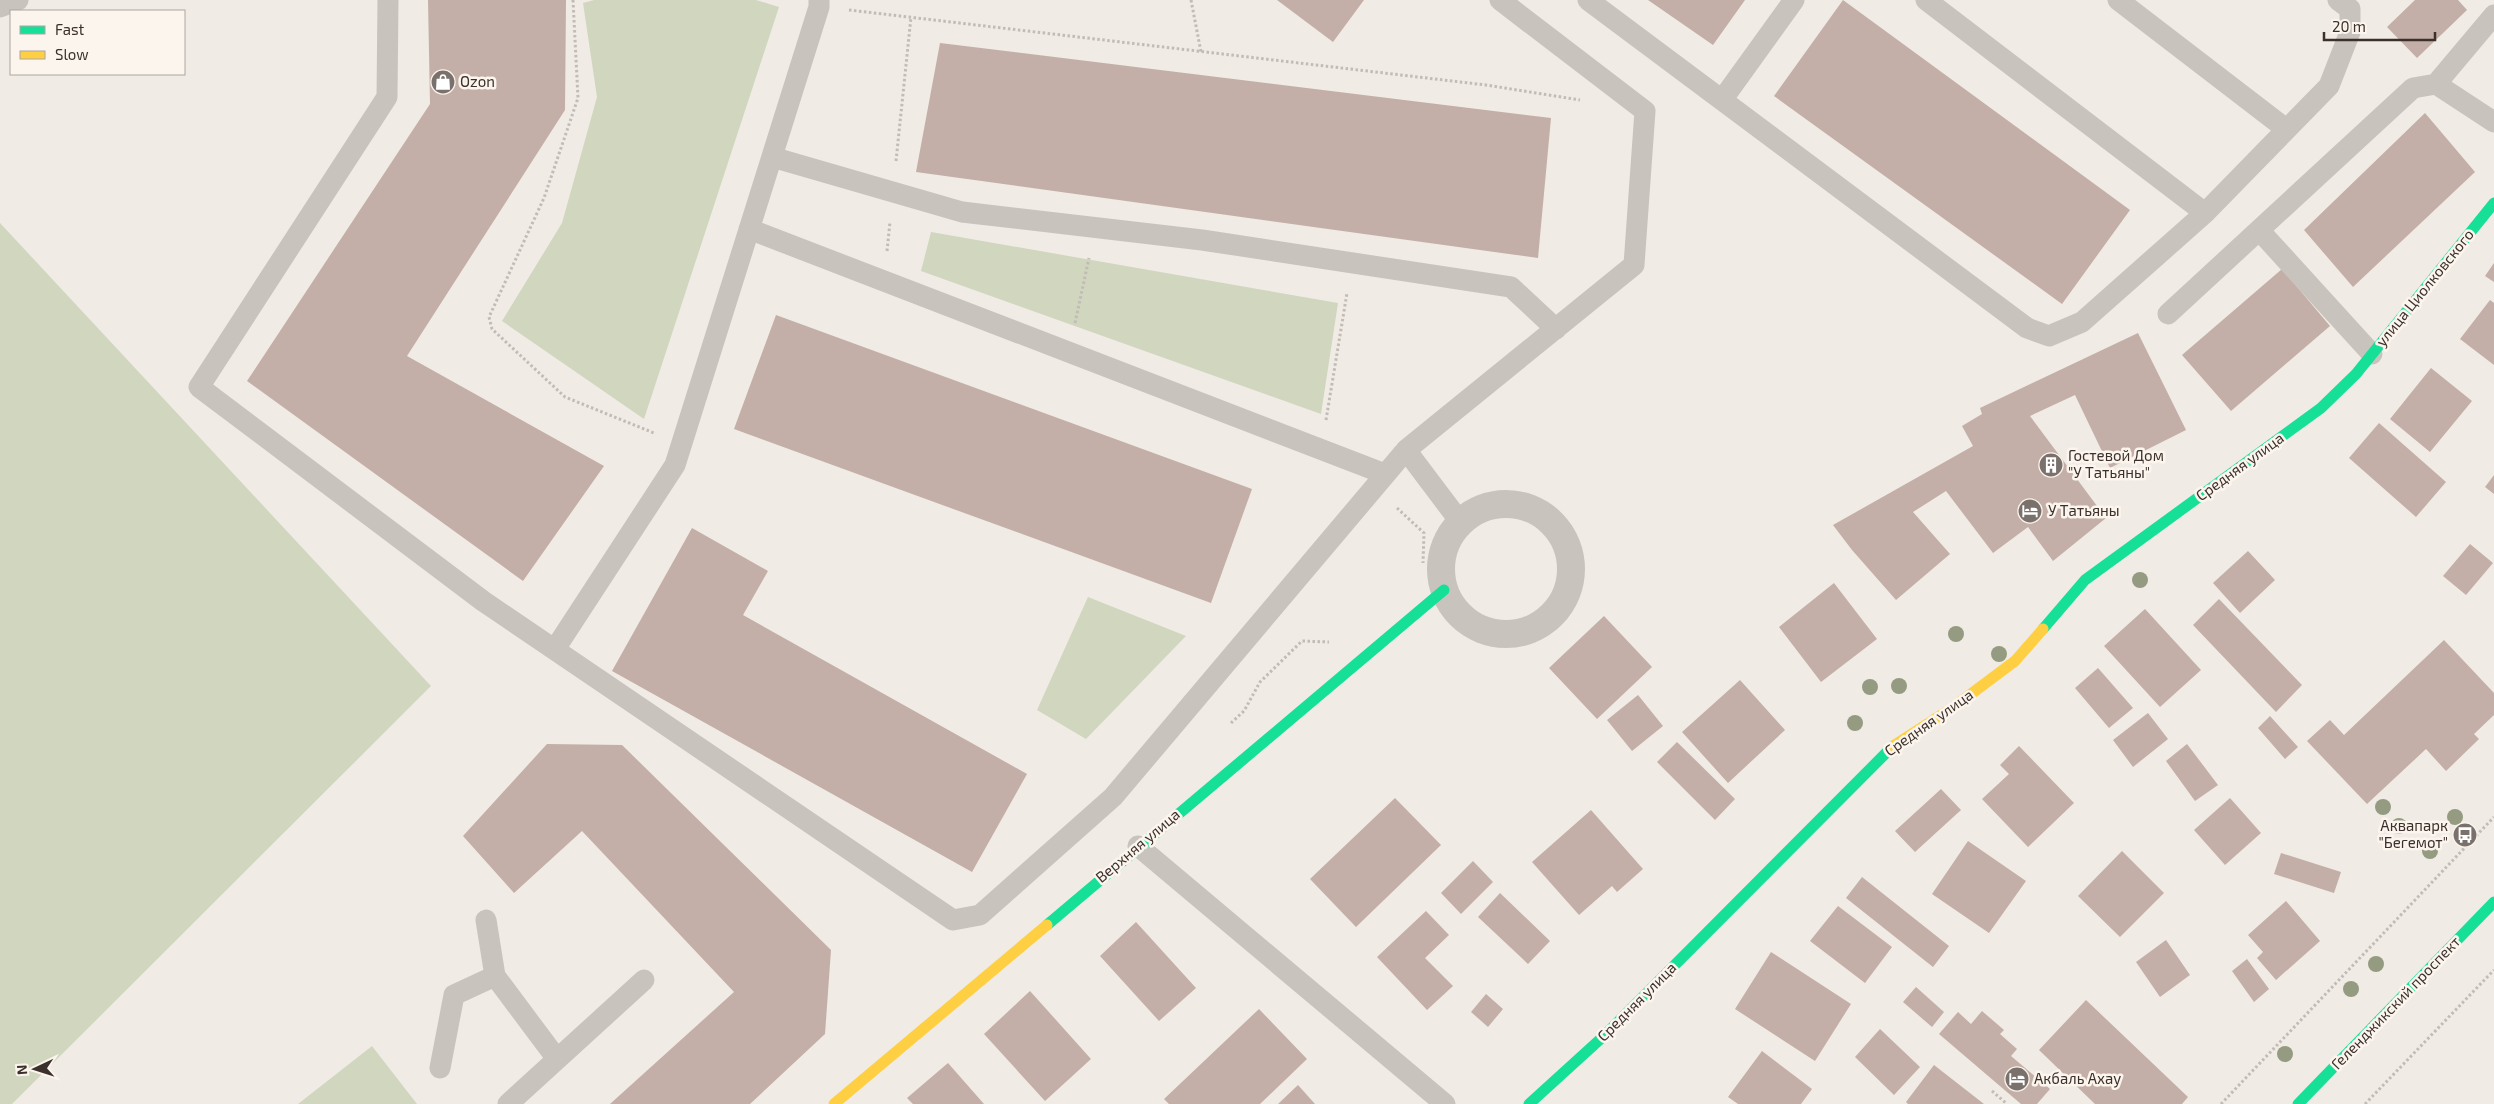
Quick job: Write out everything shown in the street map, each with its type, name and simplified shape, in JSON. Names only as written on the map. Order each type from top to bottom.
[{"type":"street","name":"улица Циолковского","points":[[2356,374],[2494,203]]},
{"type":"street","name":"Средняя улица","points":[[1529,1104],[1606,1034],[1890,746],[1955,706],[2015,661],[2085,580],[2321,408],[2356,374]]},
{"type":"street","points":[[1508,504],[1528,508],[1546,518],[1561,533],[1569,552],[1571,572],[1566,595],[1554,614],[1536,628],[1514,635],[1492,634],[1471,625],[1454,610],[1444,590],[1441,567],[1444,547],[1454,529],[1461,523],[1469,515],[1488,506],[1508,504]]},
{"type":"street","name":"Верхняя улица","points":[[834,1104],[1444,590]]},
{"type":"street","name":"Геленджикский проспект","points":[[2298,1104],[2494,902]]},
{"type":"lane","points":[[0,7],[18,0]]},
{"type":"lane","points":[[388,0],[387,98],[199,387],[483,601],[953,920],[980,915],[1113,797],[1406,450],[1634,265],[1644,111],[1500,0]]},
{"type":"lane","points":[[1588,0],[2027,328],[2049,336],[2082,322],[2205,213],[2329,86],[2350,32],[2350,8],[2338,0]]},
{"type":"lane","points":[[1722,100],[1794,0]]},
{"type":"lane","points":[[1926,0],[2205,213]]},
{"type":"lane","points":[[2118,0],[2286,129]]},
{"type":"lane","points":[[555,649],[675,465],[819,3]]},
{"type":"lane","points":[[2168,314],[2413,88],[2436,84],[2494,15]]},
{"type":"lane","points":[[2436,84],[2494,122]]},
{"type":"lane","points":[[772,157],[962,212],[1202,240],[1510,288],[1556,330]]},
{"type":"lane","points":[[749,230],[1385,474]]},
{"type":"lane","points":[[2259,230],[2372,354]]},
{"type":"lane","points":[[1406,450],[1461,523]]},
{"type":"lane","points":[[1138,846],[1445,1104]]},
{"type":"lane","points":[[486,920],[495,976],[558,1059]]},
{"type":"lane","points":[[440,1068],[454,995],[495,976]]},
{"type":"lane","points":[[508,1104],[644,980]]},
{"type":"path","points":[[573,0],[578,98],[544,198],[490,317],[492,329],[565,396],[682,445]]},
{"type":"path","points":[[1191,0],[1201,52]]},
{"type":"path","points":[[819,3],[911,17],[1486,85],[1589,102]]},
{"type":"path","points":[[884,281],[911,17]]},
{"type":"path","points":[[1067,352],[1083,294],[1095,228]]},
{"type":"path","points":[[1321,450],[1351,263]]},
{"type":"path","points":[[2221,1104],[2494,817]]},
{"type":"path","points":[[2365,1104],[2494,970]]},
{"type":"path","points":[[1992,1091],[2008,1104]]},
{"type":"green space","points":[[594,0],[756,0],[779,7],[644,419],[502,321],[562,223],[597,97],[583,3]]},
{"type":"green space","points":[[0,223],[431,686],[12,1104],[0,1104]]},
{"type":"green space","points":[[931,232],[1338,303],[1321,414],[921,271]]},
{"type":"green space","points":[[1088,597],[1186,636],[1086,739],[1037,710]]},
{"type":"green space","points":[[372,1046],[417,1104],[298,1104]]},
{"type":"building","points":[[428,0],[566,0],[565,110],[407,356],[604,466],[523,581],[247,381],[430,104]]},
{"type":"building","points":[[1277,0],[1364,0],[1333,42]]},
{"type":"building","points":[[1648,0],[1745,0],[1713,45]]},
{"type":"building","points":[[1843,0],[2130,210],[2062,304],[1774,96]]},
{"type":"building","points":[[2415,0],[2458,0],[2467,10],[2417,58],[2387,27]]},
{"type":"building","points":[[940,43],[1551,118],[1538,258],[916,172]]},
{"type":"building","points":[[2425,113],[2475,172],[2353,287],[2304,230]]},
{"type":"building","points":[[2494,263],[2494,282],[2485,276]]},
{"type":"building","points":[[2282,269],[2330,326],[2231,411],[2182,355]]},
{"type":"building","points":[[2490,300],[2494,303],[2494,365],[2460,339]]},
{"type":"building","points":[[776,315],[1252,489],[1211,603],[734,429]]},
{"type":"building","points":[[2138,333],[2186,430],[2110,468],[2075,395],[2030,416],[2106,518],[2053,561],[2028,527],[1993,553],[1946,491],[1913,512],[1950,554],[1896,600],[1852,550],[1833,525],[1973,446],[1962,426],[1982,414],[1980,408]]},
{"type":"building","points":[[2431,368],[2472,401],[2430,452],[2390,419]]},
{"type":"building","points":[[2379,423],[2446,482],[2416,517],[2349,458]]},
{"type":"building","points":[[2494,475],[2494,494],[2485,487]]},
{"type":"building","points":[[692,528],[768,571],[743,615],[1027,774],[972,872],[612,671]]},
{"type":"building","points":[[2470,544],[2493,563],[2466,595],[2443,576]]},
{"type":"building","points":[[2248,551],[2275,580],[2240,613],[2213,583]]},
{"type":"building","points":[[1834,583],[1877,639],[1821,682],[1779,627]]},
{"type":"building","points":[[2219,599],[2302,685],[2276,712],[2193,625]]},
{"type":"building","points":[[2145,609],[2201,670],[2160,707],[2104,646]]},
{"type":"building","points":[[1604,616],[1652,667],[1597,719],[1549,668]]},
{"type":"building","points":[[2444,640],[2494,693],[2494,715],[2474,734],[2479,739],[2446,771],[2426,749],[2367,804],[2307,741],[2330,720],[2344,735]]},
{"type":"building","points":[[2098,668],[2133,708],[2109,728],[2075,688]]},
{"type":"building","points":[[1740,680],[1785,730],[1728,783],[1682,732]]},
{"type":"building","points":[[1638,695],[1663,726],[1632,751],[1607,720]]},
{"type":"building","points":[[2148,713],[2168,739],[2133,767],[2113,740]]},
{"type":"building","points":[[2270,716],[2298,747],[2285,759],[2258,728]]},
{"type":"building","points":[[1677,742],[1735,799],[1715,820],[1657,762]]},
{"type":"building","points":[[547,744],[622,745],[831,950],[825,1034],[750,1104],[610,1104],[734,992],[582,831],[514,893],[463,836]]},
{"type":"building","points":[[2187,744],[2218,785],[2195,801],[2166,761]]},
{"type":"building","points":[[2019,746],[2074,803],[2028,847],[1982,799],[2009,774],[2000,765]]},
{"type":"building","points":[[1941,789],[1961,810],[1915,852],[1895,831]]},
{"type":"building","points":[[1395,798],[1441,845],[1356,927],[1310,879]]},
{"type":"building","points":[[2230,798],[2261,833],[2225,865],[2194,830]]},
{"type":"building","points":[[1591,810],[1643,869],[1617,892],[1612,886],[1579,915],[1532,862]]},
{"type":"building","points":[[1968,841],[2026,881],[1989,933],[1932,894]]},
{"type":"building","points":[[2122,851],[2164,893],[2120,937],[2078,896]]},
{"type":"building","points":[[2281,853],[2341,872],[2334,893],[2274,874]]},
{"type":"building","points":[[1473,861],[1493,882],[1461,914],[1441,893]]},
{"type":"building","points":[[1862,877],[1949,946],[1933,967],[1846,898]]},
{"type":"building","points":[[1500,893],[1550,941],[1528,964],[1478,917]]},
{"type":"building","points":[[2286,901],[2320,941],[2276,980],[2257,958],[2263,952],[2248,935]]},
{"type":"building","points":[[1838,906],[1892,947],[1865,983],[1810,941]]},
{"type":"building","points":[[1426,911],[1449,935],[1425,958],[1453,986],[1427,1010],[1377,957]]},
{"type":"building","points":[[1136,922],[1196,988],[1159,1021],[1100,956]]},
{"type":"building","points":[[2166,940],[2190,975],[2160,997],[2136,962]]},
{"type":"building","points":[[1771,952],[1851,1004],[1815,1061],[1735,1009]]},
{"type":"building","points":[[2247,959],[2269,989],[2254,1002],[2232,971]]},
{"type":"building","points":[[1916,987],[1944,1012],[1932,1027],[1903,1002]]},
{"type":"building","points":[[1030,991],[1091,1059],[1045,1101],[984,1034]]},
{"type":"building","points":[[1486,994],[1503,1009],[1488,1027],[1471,1012]]},
{"type":"building","points":[[2086,1000],[2188,1097],[2182,1104],[2095,1104],[2039,1050]]},
{"type":"building","points":[[1259,1009],[1307,1059],[1260,1104],[1169,1104],[1164,1099]]},
{"type":"building","points":[[1982,1011],[2004,1030],[2000,1034],[2017,1049],[2011,1056],[2050,1089],[2037,1104],[2021,1104],[1939,1034],[1958,1012],[1971,1024]]},
{"type":"building","points":[[1880,1029],[1920,1067],[1894,1095],[1855,1057]]},
{"type":"building","points":[[1762,1051],[1812,1089],[1801,1104],[1738,1104],[1728,1097]]},
{"type":"building","points":[[948,1063],[984,1104],[913,1104],[907,1098]]},
{"type":"building","points":[[1934,1065],[1984,1104],[1908,1104],[1906,1102]]},
{"type":"building","points":[[1298,1085],[1315,1104],[1278,1104]]},
{"type":"traffic: fast","points":[[2043,629],[2085,580],[2321,408],[2356,374],[2494,203]]},
{"type":"traffic: fast","points":[[1047,925],[1444,590]]},
{"type":"traffic: fast","points":[[1529,1104],[1606,1034],[1893,746]]},
{"type":"traffic: fast","points":[[2298,1104],[2494,902]]},
{"type":"traffic: slow","points":[[1893,746],[1955,706],[2015,661],[2043,629]]},
{"type":"traffic: slow","points":[[834,1104],[1047,925]]},
{"type":"place","name":"Ozon","points":[[443,82]]},
{"type":"place","name":"Гостевой Дом \"У Татьяны\"","points":[[2051,465]]},
{"type":"place","name":"У Татьяны","points":[[2030,511]]},
{"type":"place","name":"Аквапарк \"Бегемот\"","points":[[2465,835]]},
{"type":"place","name":"Акбаль Ахау","points":[[2017,1079]]}]
